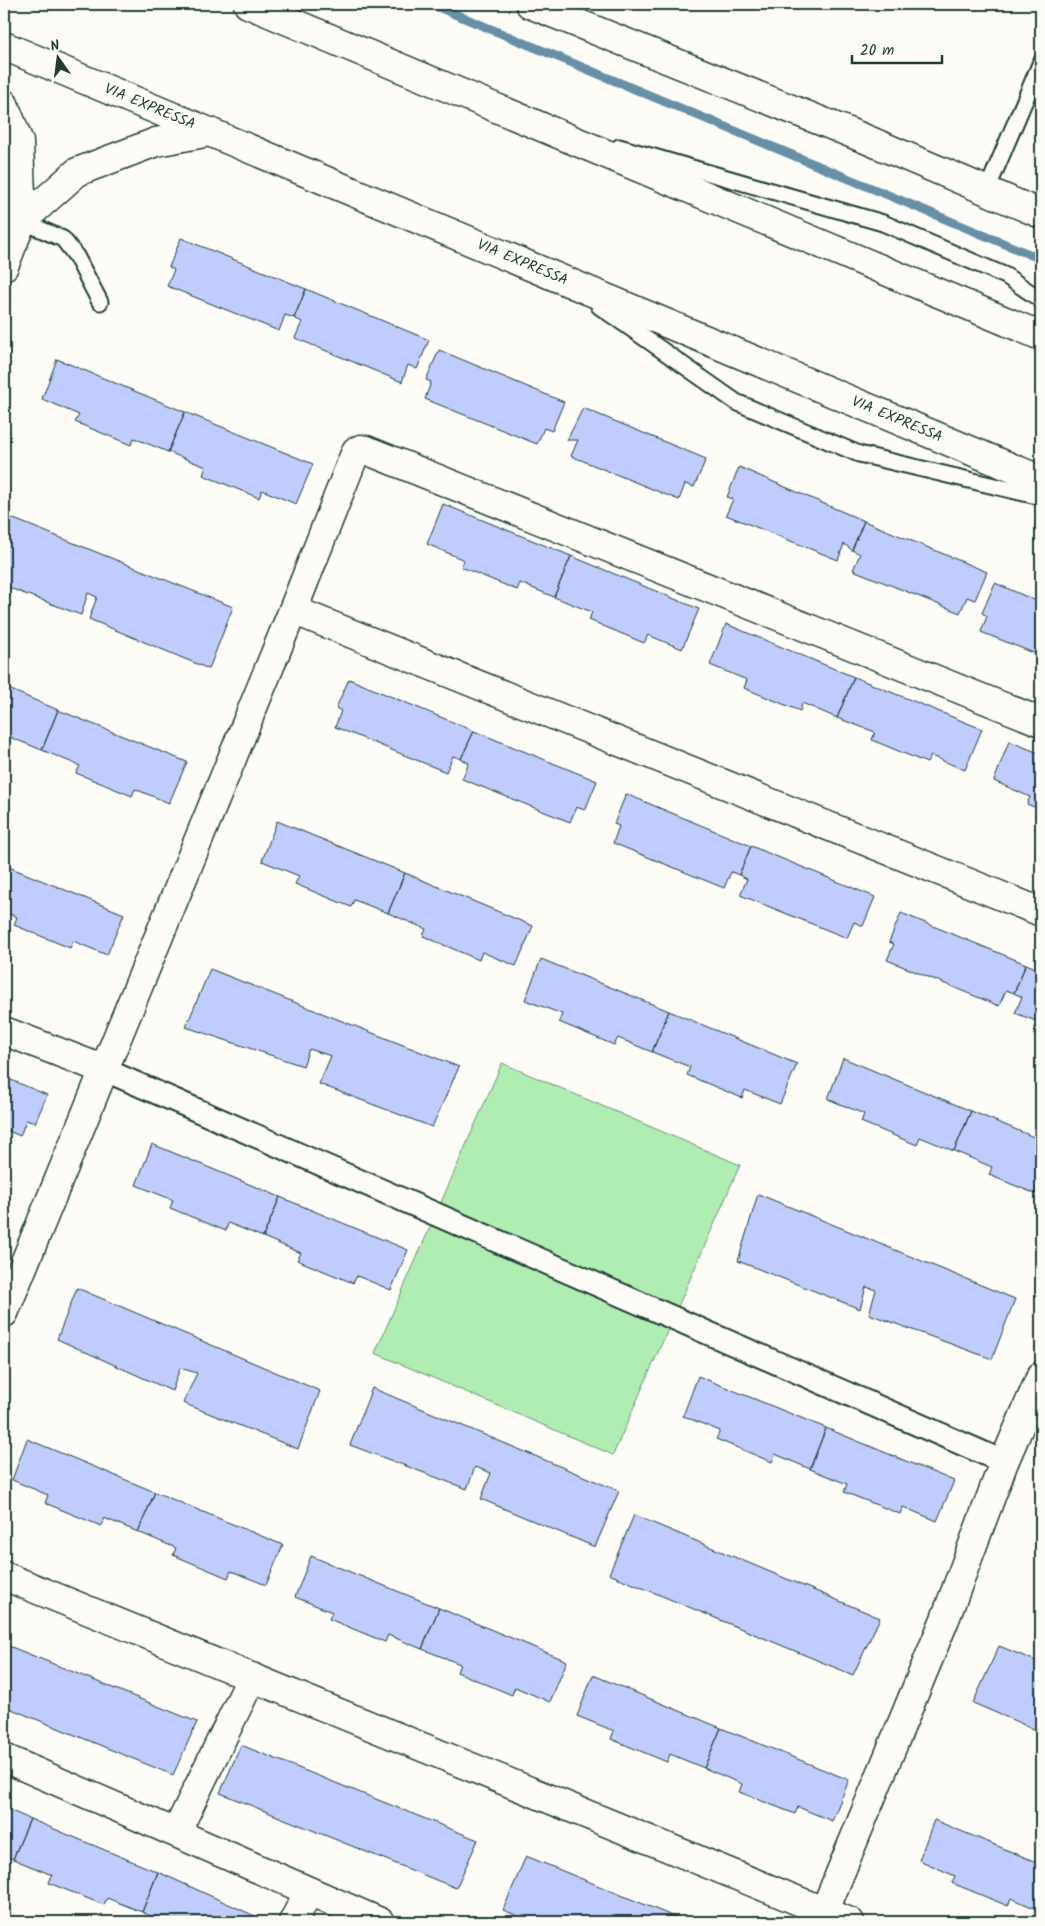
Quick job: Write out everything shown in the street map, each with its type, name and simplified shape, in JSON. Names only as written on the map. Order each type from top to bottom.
[{"type":"street","points":[[248,4],[1041,336]]},
{"type":"street","points":[[530,4],[859,136],[1041,214]]},
{"type":"street","name":"VIA EXPRESSA","points":[[4,46],[1041,480]]},
{"type":"street","points":[[4,104],[19,142],[13,219],[4,266]]},
{"type":"street","points":[[13,219],[77,172],[156,142],[210,132]]},
{"type":"street","points":[[4,1313],[293,610],[356,451],[366,450],[1041,722]]},
{"type":"street","points":[[293,610],[1041,912]]},
{"type":"street","points":[[4,1031],[105,1070],[1004,1462]]},
{"type":"street","points":[[822,1916],[945,1619],[1004,1462],[1041,1376]]},
{"type":"street","points":[[4,1576],[252,1677],[822,1916],[850,1922]]},
{"type":"street","points":[[176,1833],[252,1677]]},
{"type":"street","points":[[4,1758],[380,1922]]},
{"type":"street","points":[[293,1922],[309,1892]]},
{"type":"lane","points":[[987,190],[1041,62]]},
{"type":"lane","points":[[526,120],[883,223],[1006,276],[1041,300]]},
{"type":"lane","points":[[13,219],[63,239],[76,256],[100,302]]},
{"type":"lane","points":[[561,279],[736,402],[859,454],[1041,497]]},
{"type":"green space","points":[[502,1063],[740,1165],[613,1455],[375,1353]]},
{"type":"building","points":[[181,238],[306,289],[294,318],[285,315],[279,331],[167,286],[174,270],[169,267]]},
{"type":"building","points":[[306,289],[429,340],[417,369],[408,365],[402,382],[295,338],[302,322],[294,318]]},
{"type":"building","points":[[439,350],[564,402],[552,431],[544,428],[537,444],[425,399],[431,382],[426,380]]},
{"type":"building","points":[[57,359],[185,412],[168,452],[134,438],[131,445],[75,422],[79,415],[42,399]]},
{"type":"building","points":[[583,408],[706,459],[694,487],[685,484],[679,500],[571,456],[578,440],[567,440]]},
{"type":"building","points":[[185,412],[313,464],[296,504],[262,490],[259,498],[203,475],[206,467],[168,452]]},
{"type":"building","points":[[739,467],[864,521],[852,550],[844,544],[838,560],[726,515],[733,499],[727,497]]},
{"type":"building","points":[[443,504],[571,556],[554,597],[520,583],[517,590],[461,567],[464,560],[427,544]]},
{"type":"building","points":[[4,515],[233,607],[209,669],[89,619],[97,597],[88,593],[81,615],[4,586]]},
{"type":"building","points":[[864,521],[987,572],[975,600],[967,597],[960,613],[853,570],[860,554],[852,550]]},
{"type":"building","points":[[571,556],[699,609],[682,649],[648,635],[644,643],[589,620],[592,612],[554,597]]},
{"type":"building","points":[[995,583],[1041,603],[1041,656],[981,632],[987,616],[982,613]]},
{"type":"building","points":[[726,624],[854,677],[837,718],[802,703],[800,711],[744,688],[747,680],[710,665]]},
{"type":"building","points":[[854,677],[982,729],[965,770],[931,756],[927,763],[872,740],[875,732],[837,718]]},
{"type":"building","points":[[349,679],[474,731],[461,759],[453,756],[446,772],[335,727],[341,711],[336,708]]},
{"type":"building","points":[[4,687],[58,710],[42,750],[7,736],[4,743]]},
{"type":"building","points":[[58,710],[187,762],[169,803],[135,789],[132,796],[76,773],[80,766],[42,750]]},
{"type":"building","points":[[474,731],[597,781],[585,810],[576,807],[570,822],[462,779],[469,763],[461,759]]},
{"type":"building","points":[[1009,741],[1041,754],[1041,810],[1027,804],[1030,797],[994,781]]},
{"type":"building","points":[[626,794],[751,846],[739,875],[731,872],[724,888],[613,843],[619,826],[614,824]]},
{"type":"building","points":[[277,821],[405,873],[388,913],[354,900],[351,907],[295,884],[299,876],[262,861]]},
{"type":"building","points":[[751,846],[875,897],[863,926],[854,922],[847,938],[740,895],[747,879],[739,875]]},
{"type":"building","points":[[4,865],[124,914],[107,955],[73,941],[70,948],[14,925],[17,917],[4,912]]},
{"type":"building","points":[[405,873],[533,926],[516,966],[482,952],[479,960],[423,936],[426,929],[388,913]]},
{"type":"building","points":[[901,913],[1026,964],[1014,993],[1006,990],[999,1006],[887,960],[894,944],[889,942]]},
{"type":"building","points":[[541,959],[669,1011],[652,1052],[618,1038],[614,1045],[559,1022],[562,1014],[525,1000]]},
{"type":"building","points":[[1026,964],[1041,970],[1041,1023],[1015,1013],[1022,997],[1014,993]]},
{"type":"building","points":[[210,969],[459,1067],[432,1127],[319,1084],[331,1056],[309,1049],[303,1066],[186,1027]]},
{"type":"building","points":[[669,1011],[797,1064],[780,1104],[745,1090],[742,1098],[687,1075],[690,1067],[652,1052]]},
{"type":"building","points":[[843,1058],[971,1111],[954,1151],[920,1137],[917,1145],[861,1122],[864,1114],[828,1099]]},
{"type":"building","points":[[4,1077],[47,1095],[35,1123],[26,1120],[20,1136],[4,1129]]},
{"type":"building","points":[[971,1111],[1041,1140],[1041,1196],[989,1175],[992,1167],[954,1151]]},
{"type":"building","points":[[152,1144],[280,1197],[263,1237],[228,1223],[226,1231],[170,1208],[173,1200],[136,1185]]},
{"type":"building","points":[[758,1194],[1015,1299],[992,1359],[869,1314],[876,1290],[866,1287],[860,1309],[738,1261]]},
{"type":"building","points":[[280,1197],[408,1250],[391,1290],[357,1276],[353,1283],[297,1260],[301,1253],[263,1237]]},
{"type":"building","points":[[77,1288],[320,1391],[298,1449],[183,1403],[197,1373],[180,1368],[172,1391],[57,1339]]},
{"type":"building","points":[[698,1376],[826,1428],[810,1469],[775,1454],[772,1462],[716,1439],[720,1431],[683,1416]]},
{"type":"building","points":[[372,1388],[619,1491],[595,1547],[481,1499],[491,1473],[475,1467],[467,1489],[350,1445]]},
{"type":"building","points":[[826,1428],[954,1481],[937,1521],[903,1507],[900,1514],[844,1492],[847,1484],[810,1469]]},
{"type":"building","points":[[27,1439],[155,1492],[138,1532],[104,1518],[101,1526],[45,1503],[48,1495],[12,1480]]},
{"type":"building","points":[[155,1492],[283,1545],[266,1585],[231,1571],[228,1578],[173,1555],[176,1548],[138,1532]]},
{"type":"building","points":[[634,1515],[880,1618],[853,1675],[609,1574]]},
{"type":"building","points":[[311,1556],[439,1608],[422,1649],[388,1635],[385,1642],[329,1619],[332,1612],[295,1597]]},
{"type":"building","points":[[439,1608],[567,1661],[550,1702],[515,1687],[512,1695],[457,1672],[460,1664],[422,1649]]},
{"type":"building","points":[[4,1644],[197,1722],[173,1775],[4,1706]]},
{"type":"building","points":[[999,1646],[1041,1663],[1041,1732],[973,1703]]},
{"type":"building","points":[[593,1675],[721,1728],[704,1768],[670,1754],[667,1762],[611,1739],[614,1731],[577,1716]]},
{"type":"building","points":[[721,1728],[849,1780],[832,1821],[798,1807],[795,1814],[739,1792],[742,1784],[704,1768]]},
{"type":"building","points":[[241,1745],[478,1840],[456,1888],[220,1793]]},
{"type":"building","points":[[4,1808],[30,1819],[13,1859],[4,1855]]},
{"type":"building","points":[[30,1819],[158,1872],[142,1912],[107,1898],[104,1905],[49,1883],[52,1875],[13,1859]]},
{"type":"building","points":[[934,1820],[1041,1864],[1041,1911],[1011,1898],[1008,1906],[952,1883],[955,1876],[919,1860]]},
{"type":"building","points":[[526,1856],[687,1922],[533,1922],[503,1910]]},
{"type":"building","points":[[158,1872],[268,1922],[164,1922],[142,1912]]},
{"type":"waterway","points":[[431,4],[1041,259]]}]
